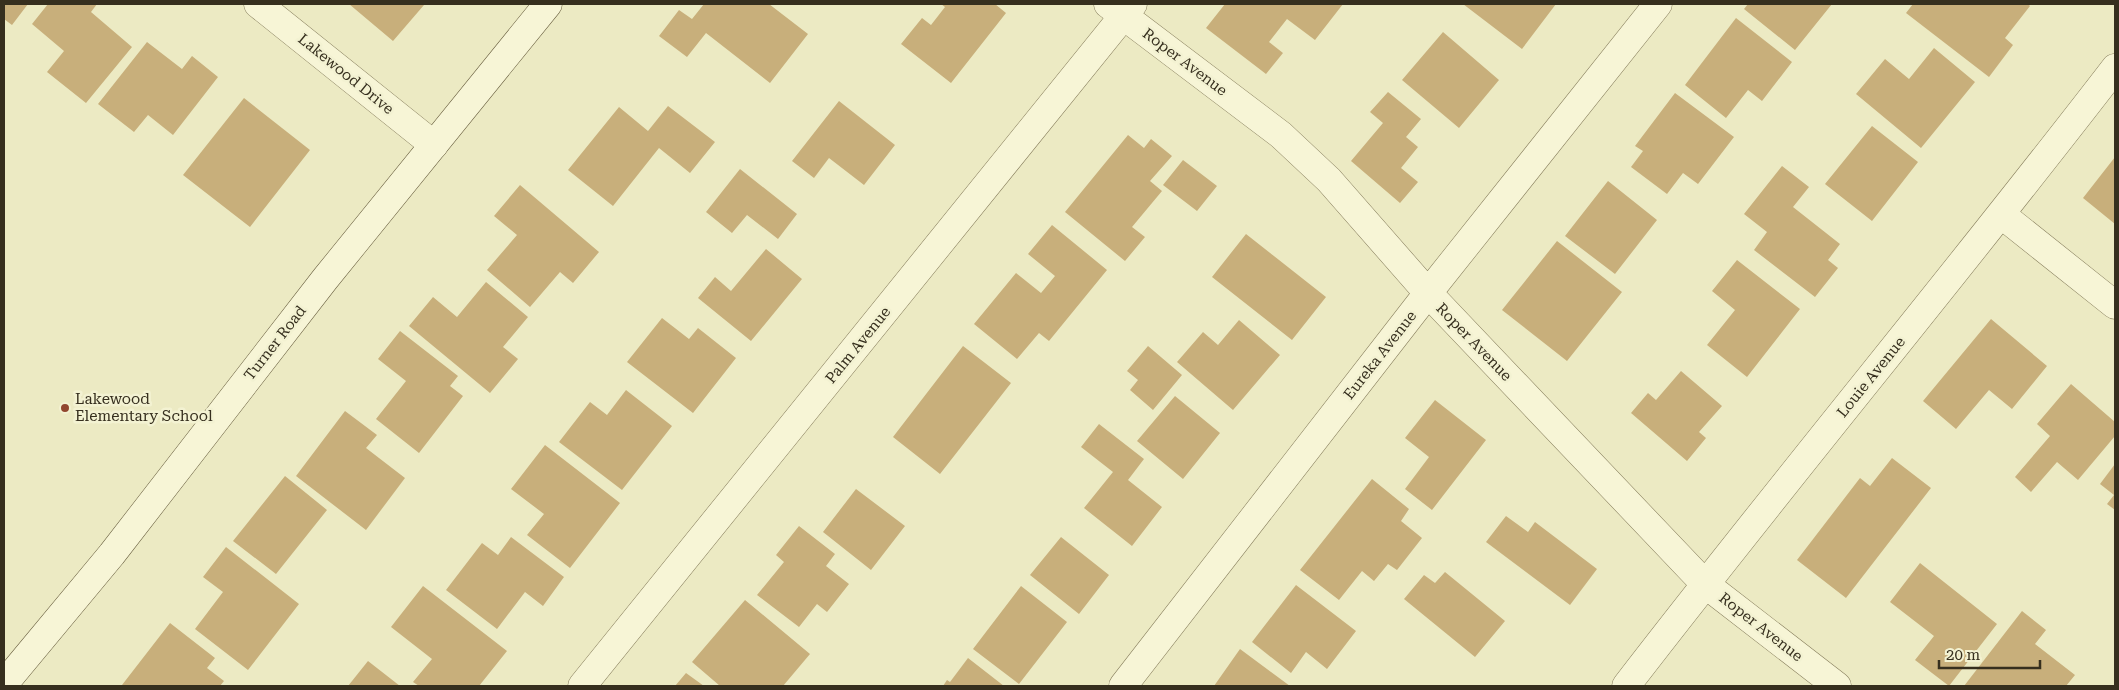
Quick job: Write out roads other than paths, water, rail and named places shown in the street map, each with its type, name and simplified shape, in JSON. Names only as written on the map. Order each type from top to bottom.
[{"type":"street","name":"Lakewood Drive","points":[[258,4],[434,145]]},
{"type":"street","name":"Turner Road","points":[[4,684],[112,554],[325,279],[548,4]]},
{"type":"street","name":"Eureka Avenue","points":[[1124,686],[1428,293],[1658,4]]},
{"type":"street","name":"Roper Avenue","points":[[1121,8],[1281,135],[1329,180],[1428,293],[1705,584],[1837,686]]},
{"type":"street","name":"Palm Avenue","points":[[582,686],[1121,8]]},
{"type":"street","name":"Louie Avenue","points":[[1626,686],[1705,584],[2002,215],[2115,68]]},
{"type":"street","points":[[2002,215],[2115,305]]},
{"type":"place","name":"Lakewood Elementary School","points":[[65,408]]}]
